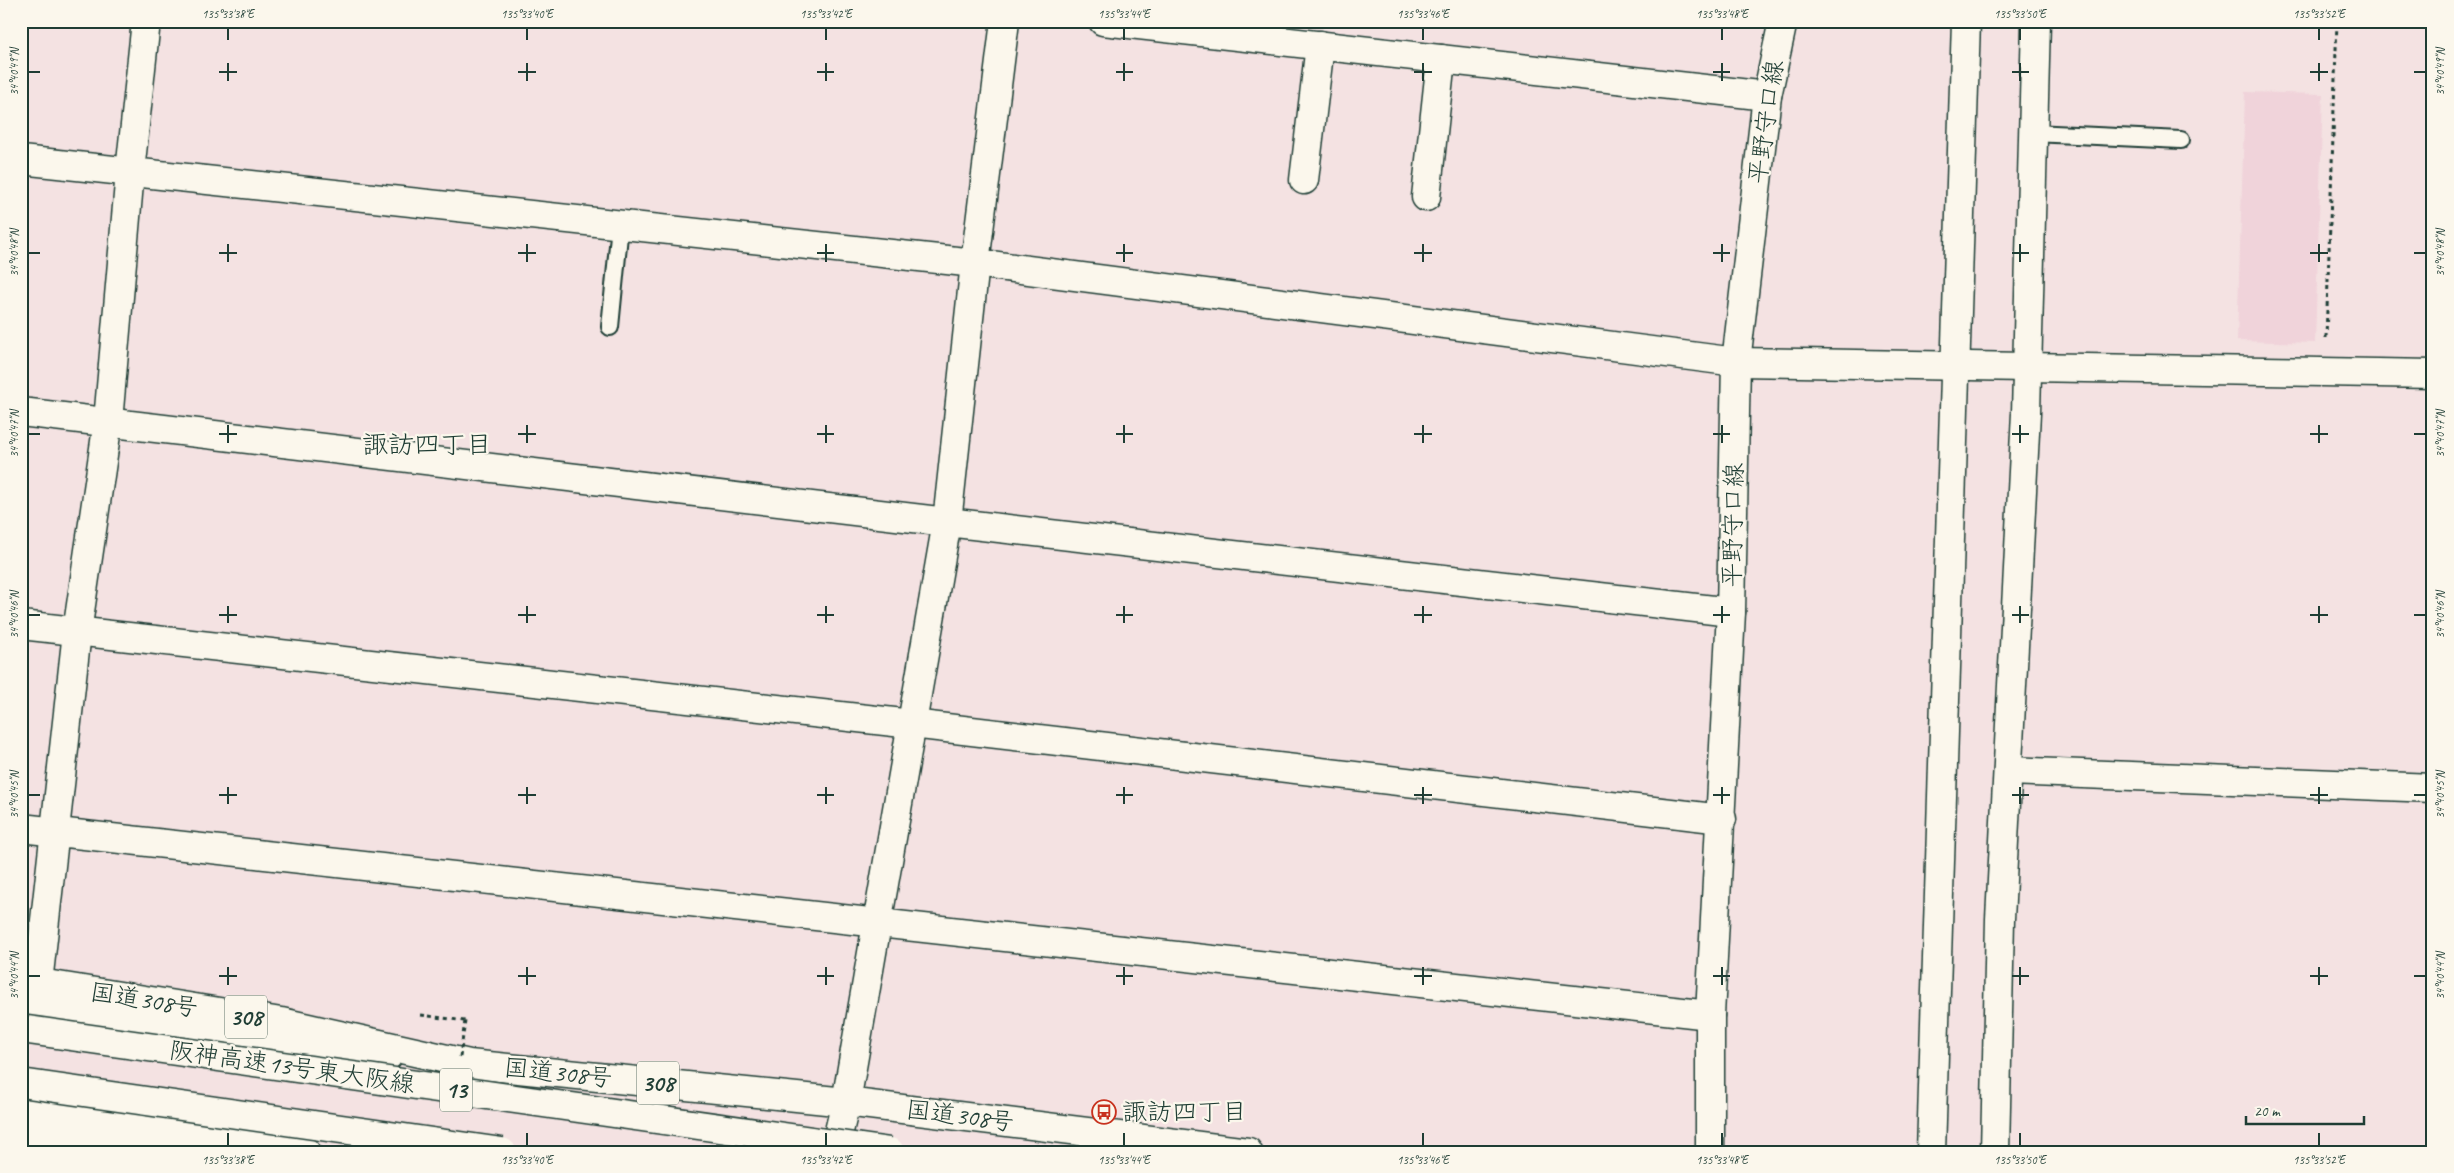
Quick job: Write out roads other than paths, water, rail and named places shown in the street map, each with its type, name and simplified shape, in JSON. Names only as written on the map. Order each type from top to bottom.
[{"type":"main road","points":[[146,21],[130,172],[108,421],[77,632],[54,832],[27,988],[186,1027],[363,1054],[469,1064]]},
{"type":"main road","points":[[834,1152],[846,1102],[947,522],[1004,21]]},
{"type":"main road","points":[[1102,21],[1767,96]]},
{"type":"main road","name":"平野守口線","points":[[1710,1152],[1710,1015],[1722,819],[1731,612],[1736,362],[1767,96],[1783,21]]},
{"type":"main road","points":[[1931,1152],[1966,21]]},
{"type":"main road","points":[[1995,1152],[2000,919],[2028,368],[2036,21]]},
{"type":"main road","points":[[1304,180],[1320,45]]},
{"type":"main road","points":[[1426,197],[1441,59]]},
{"type":"main road","points":[[21,160],[975,263],[1736,362],[2433,374]]},
{"type":"main road","points":[[21,412],[947,522],[1731,612]]},
{"type":"main road","points":[[21,626],[912,724],[1722,819]]},
{"type":"main road","points":[[2009,771],[2433,788]]},
{"type":"main road","points":[[21,828],[1710,1015]]},
{"type":"main road","name":"国道308号","points":[[27,988],[280,1022],[469,1064],[846,1102],[1248,1152]]},
{"type":"main road","name":"阪神高速13号東大阪線","points":[[21,1029],[890,1152]]},
{"type":"main road","name":"13","points":[[21,1083],[502,1152]]},
{"type":"main road","points":[[23,1130],[306,1152]]},
{"type":"lane","points":[[2033,133],[2181,140]]},
{"type":"lane","points":[[610,326],[620,225]]},
{"type":"place","name":"諏訪四丁目","points":[[1104,1112]]},
{"type":"district","name":"諏訪四丁目","points":[[427,444]]}]
